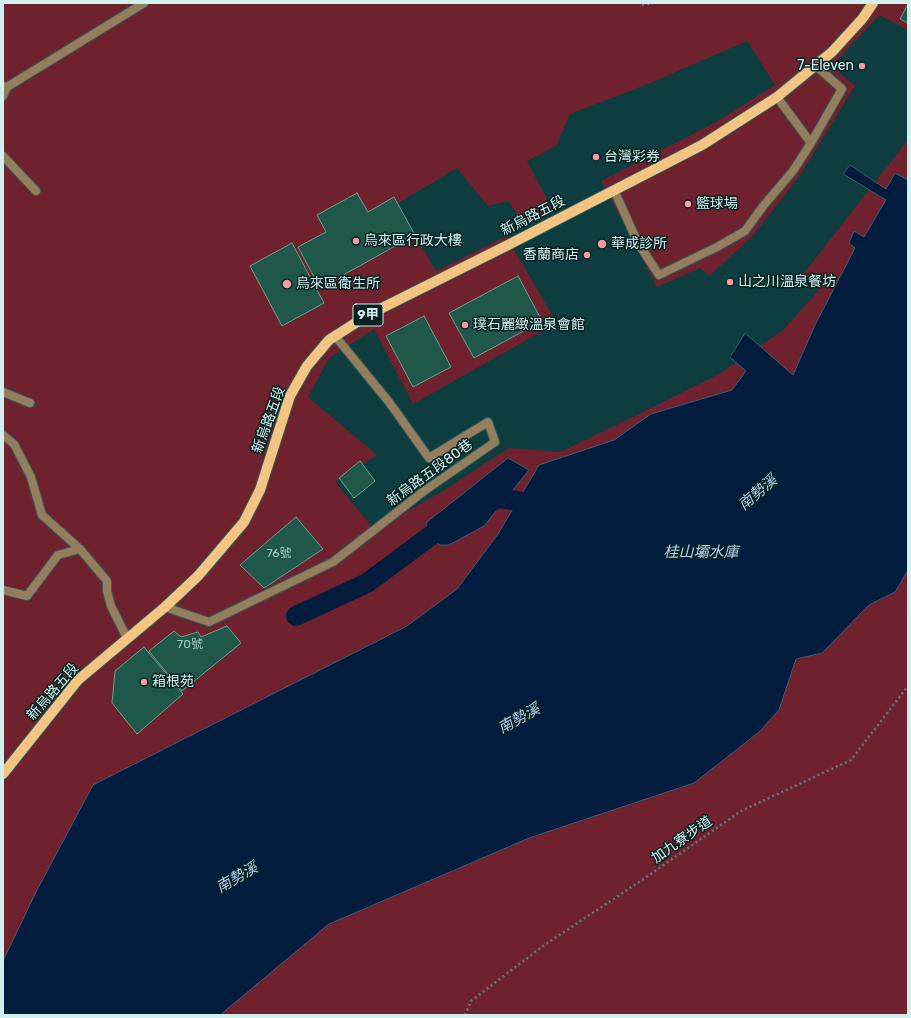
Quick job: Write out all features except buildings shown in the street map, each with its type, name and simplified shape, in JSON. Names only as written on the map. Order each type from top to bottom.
[{"type":"main road","name":"新烏路五段","points":[[3,774],[78,680],[165,607],[198,576],[244,522],[260,490],[290,396],[307,366],[329,340],[368,315],[702,145],[777,97],[832,52],[863,18],[873,3]]},
{"type":"street","points":[[3,96],[5,86],[144,3]]},
{"type":"street","points":[[614,190],[638,243],[659,275],[717,247],[745,231],[764,205],[793,171],[842,89],[815,65]]},
{"type":"street","points":[[777,97],[811,143]]},
{"type":"street","points":[[3,156],[36,191]]},
{"type":"street","name":"新烏路五段80巷","points":[[165,607],[209,622],[333,562],[424,491],[495,442],[488,422],[429,458],[389,402],[335,336]]},
{"type":"street","points":[[3,392],[30,403]]},
{"type":"street","points":[[3,435],[14,444],[31,478],[42,515],[80,549],[106,581],[111,606],[127,638]]},
{"type":"street","points":[[3,590],[27,596],[58,555],[80,549]]},
{"type":"path","points":[[642,5],[653,3]]},
{"type":"path","name":"加九寮步道","points":[[465,1015],[471,1001],[543,946],[645,878],[741,811],[851,760],[908,686]]},
{"type":"shaded area","points":[[3,3],[908,3],[908,30],[879,15],[832,66],[855,86],[799,177],[752,237],[709,276],[700,268],[657,287],[601,181],[716,122],[775,85],[747,41],[648,84],[570,114],[556,146],[527,161],[552,209],[524,224],[508,201],[488,206],[457,168],[397,204],[436,271],[506,236],[557,323],[413,404],[374,329],[329,358],[308,397],[377,455],[335,482],[375,530],[441,492],[509,448],[560,452],[719,374],[783,330],[819,290],[804,273],[908,140],[908,1015],[3,1015]]},
{"type":"water","points":[[850,165],[886,189],[895,173],[908,180],[908,570],[895,592],[869,605],[822,653],[796,659],[779,710],[759,732],[694,783],[529,838],[329,924],[220,1015],[3,1015],[3,961],[36,892],[93,785],[407,626],[457,589],[498,534],[539,465],[614,440],[651,414],[732,390],[746,371],[730,357],[745,333],[793,375],[815,325],[855,248],[849,243],[854,231],[864,237],[886,200],[843,174]]},
{"type":"water","points":[[508,458],[529,470],[484,526],[449,545],[440,545],[426,534],[427,522]]},
{"type":"waterway","points":[[481,507],[499,498],[530,503]]},
{"type":"waterway","points":[[296,616],[367,583],[433,534],[453,523]]},
{"type":"place","name":"7-Eleven","points":[[862,66]]},
{"type":"place","name":"台灣彩券","points":[[596,157]]},
{"type":"place","name":"籃球場","points":[[688,204]]},
{"type":"place","name":"烏來區行政大樓","points":[[356,241]]},
{"type":"place","name":"華成診所","points":[[602,244]]},
{"type":"place","name":"香蘭商店","points":[[587,255]]},
{"type":"place","name":"山之川溫泉餐坊","points":[[730,282]]},
{"type":"place","name":"烏來區衛生所","points":[[287,284]]},
{"type":"place","name":"璞石麗緻溫泉會館","points":[[465,325]]},
{"type":"place","name":"箱根苑","points":[[144,682]]},
{"type":"water label","name":"南勢溪","points":[[758,493]]},
{"type":"water label","name":"桂山壩水庫","points":[[701,553]]},
{"type":"water label","name":"南勢溪","points":[[519,719]]},
{"type":"water label","name":"南勢溪","points":[[237,878]]}]
